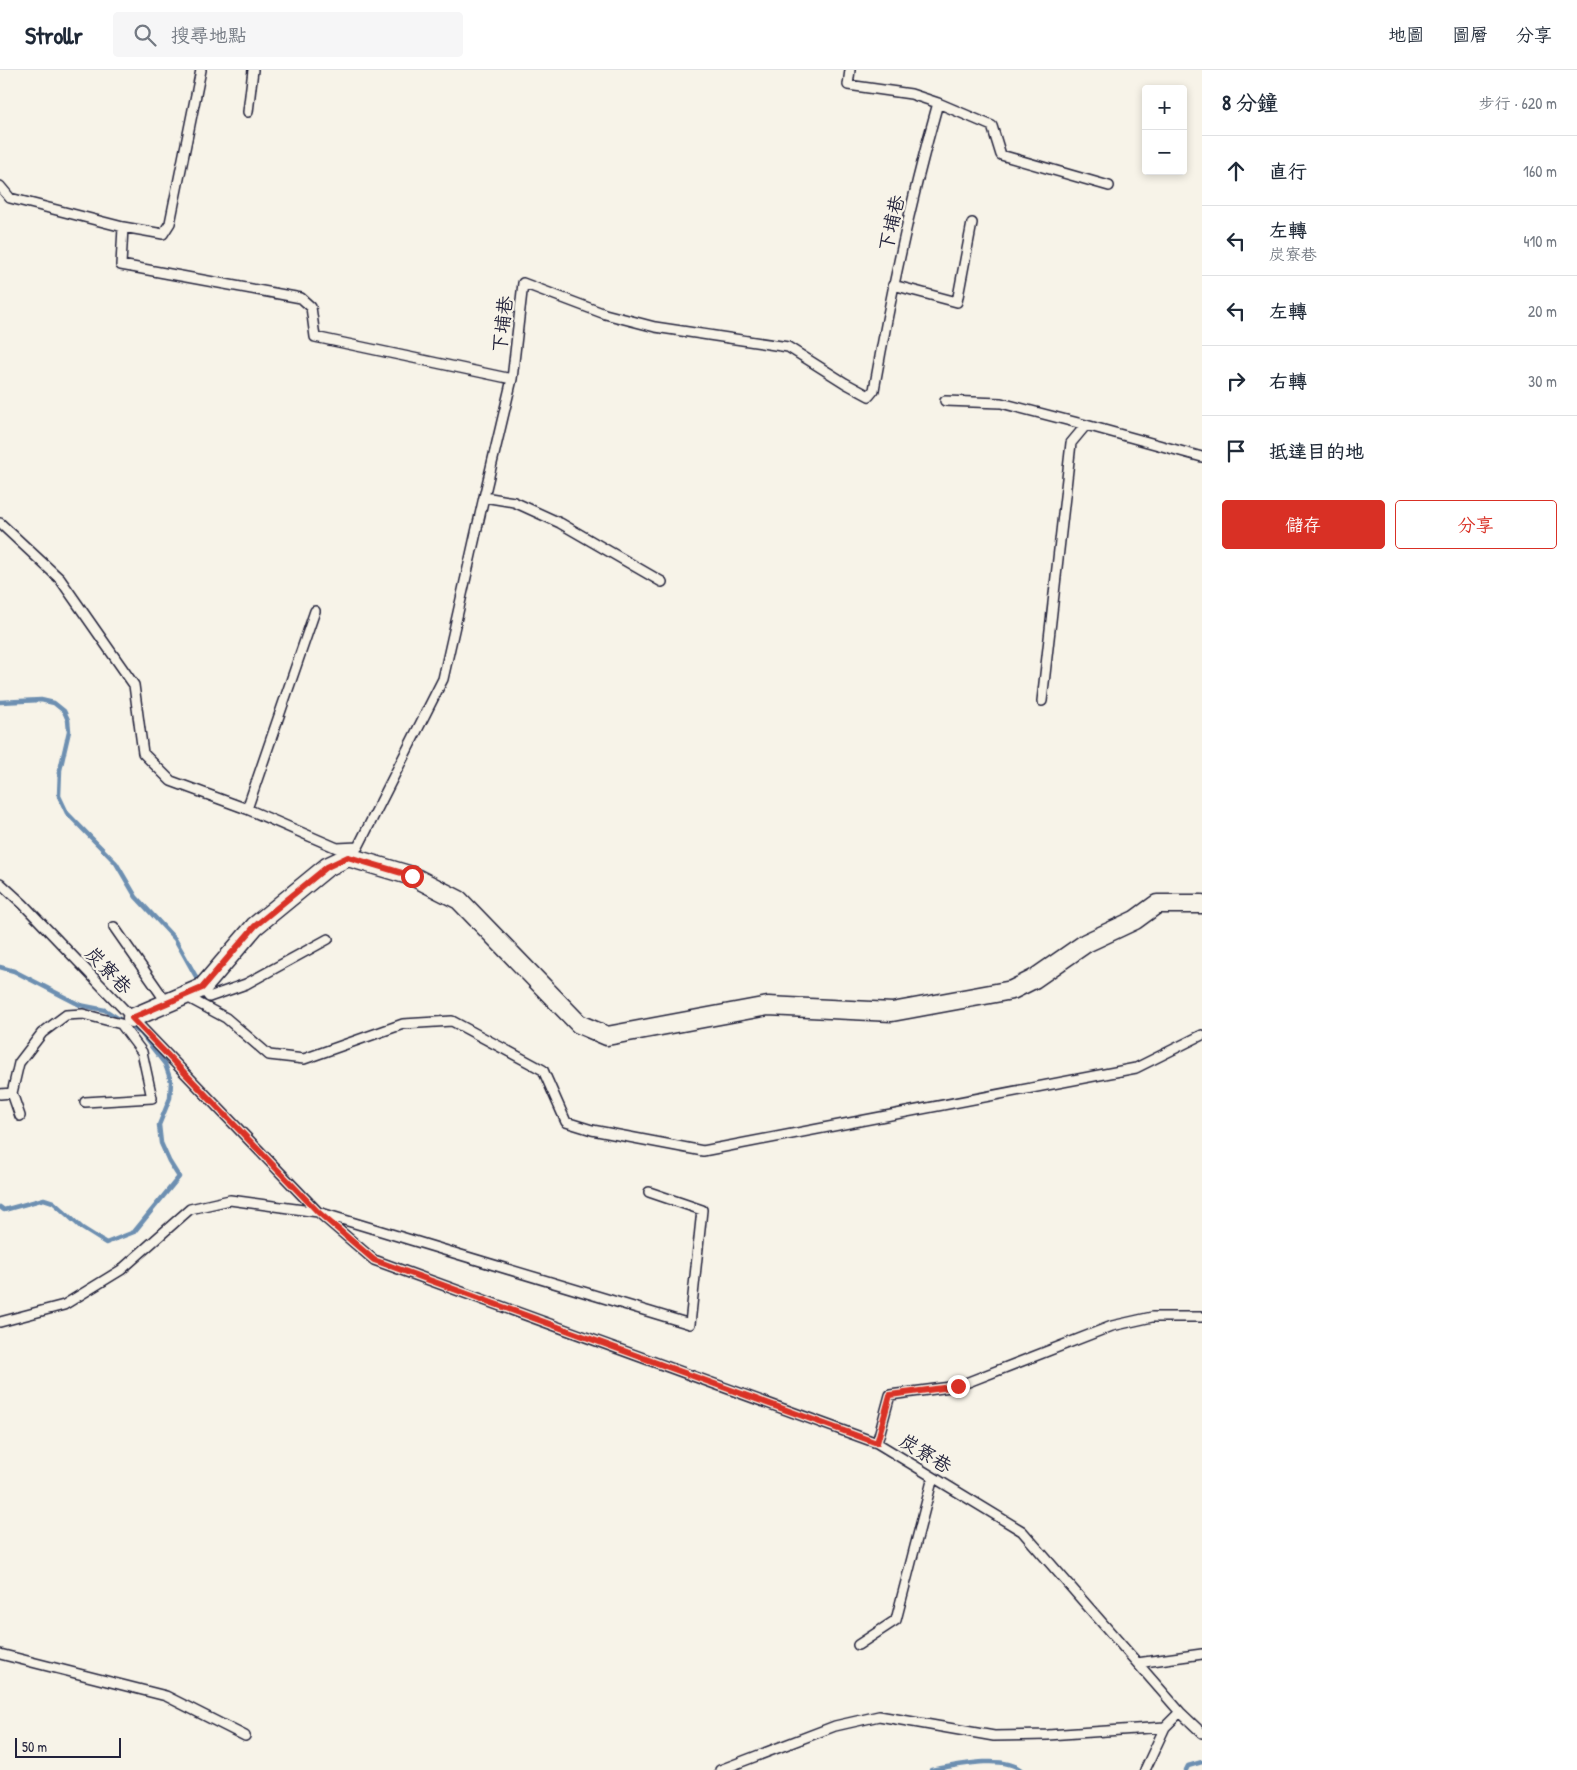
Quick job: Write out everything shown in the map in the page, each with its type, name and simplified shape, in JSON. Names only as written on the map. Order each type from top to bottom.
[{"type":"street","points":[[132,1018],[202,988],[255,926],[327,867],[348,857],[412,876],[459,900],[579,1024],[607,1036],[768,1006],[892,1012],[1012,990],[1034,979],[1086,943],[1135,920],[1157,904],[1202,904]]},
{"type":"lane","points":[[0,186],[10,198],[123,227],[162,234],[170,223],[201,70]]},
{"type":"lane","points":[[248,112],[253,70]]},
{"type":"lane","points":[[850,70],[848,85],[911,94],[938,103],[992,126],[1001,155],[1109,186]]},
{"type":"lane","name":"下埔巷","points":[[123,227],[121,265],[301,298],[311,307],[315,337],[512,379],[523,283],[605,314],[655,327],[788,347],[869,396],[874,390],[893,285],[921,165],[938,103]]},
{"type":"lane","points":[[893,285],[957,302],[972,223]]},
{"type":"lane","points":[[0,523],[60,579],[134,685],[143,752],[171,781],[247,809],[337,848],[358,848],[443,679],[512,379]]},
{"type":"lane","points":[[946,401],[1001,403],[1202,457]]},
{"type":"lane","points":[[1042,701],[1072,443],[1086,425]]},
{"type":"lane","points":[[484,497],[514,502],[560,523],[662,582]]},
{"type":"lane","points":[[247,809],[315,611]]},
{"type":"lane","name":"炭寮巷","points":[[0,883],[23,904],[318,1212],[374,1260],[877,1443],[1022,1531],[1180,1712],[1202,1733]]},
{"type":"lane","points":[[114,927],[167,1003]]},
{"type":"lane","points":[[202,988],[209,997],[246,984],[328,939]]},
{"type":"lane","points":[[183,996],[226,1018],[269,1055],[304,1059],[403,1024],[452,1021],[543,1070],[566,1122],[592,1130],[703,1151],[1136,1068],[1202,1035]]},
{"type":"lane","points":[[20,1116],[12,1093],[20,1063],[42,1033],[66,1015],[83,1014],[121,1024],[142,1052],[152,1098],[85,1102]]},
{"type":"lane","points":[[0,1094],[12,1093]]},
{"type":"lane","points":[[0,1322],[64,1306],[121,1270],[190,1209],[230,1200],[318,1212],[690,1324],[702,1210],[649,1192]]},
{"type":"lane","points":[[877,1443],[890,1395],[958,1386],[1112,1326],[1152,1317],[1202,1317]]},
{"type":"lane","points":[[858,1645],[896,1620],[934,1477]]},
{"type":"lane","points":[[0,1654],[166,1696],[245,1736]]},
{"type":"lane","points":[[1137,1663],[1202,1654]]},
{"type":"lane","points":[[1145,1770],[1165,1727],[1180,1712]]},
{"type":"lane","points":[[720,1770],[835,1726],[879,1716],[994,1736],[1048,1735],[1165,1727]]},
{"type":"waterway","points":[[0,702],[41,700],[54,703],[64,711],[68,720],[69,731],[60,770],[59,796],[67,813],[116,863],[136,897],[175,939],[199,982]]},
{"type":"waterway","points":[[0,967],[14,971],[80,1005],[105,1010],[141,1033],[165,1064],[171,1081],[170,1098],[159,1125],[161,1143],[179,1177],[134,1232],[106,1243],[82,1228],[53,1202],[44,1199],[4,1210],[0,1207]]},
{"type":"waterway","points":[[931,1770],[978,1762],[1003,1763],[1013,1765],[1021,1770]]},
{"type":"waterway","points":[[1186,1770],[1188,1766],[1202,1762]]},
{"type":"route","points":[[412,876],[348,857],[327,867],[255,926],[202,988],[132,1018],[318,1212],[374,1260],[877,1443],[890,1395],[958,1386]]}]
